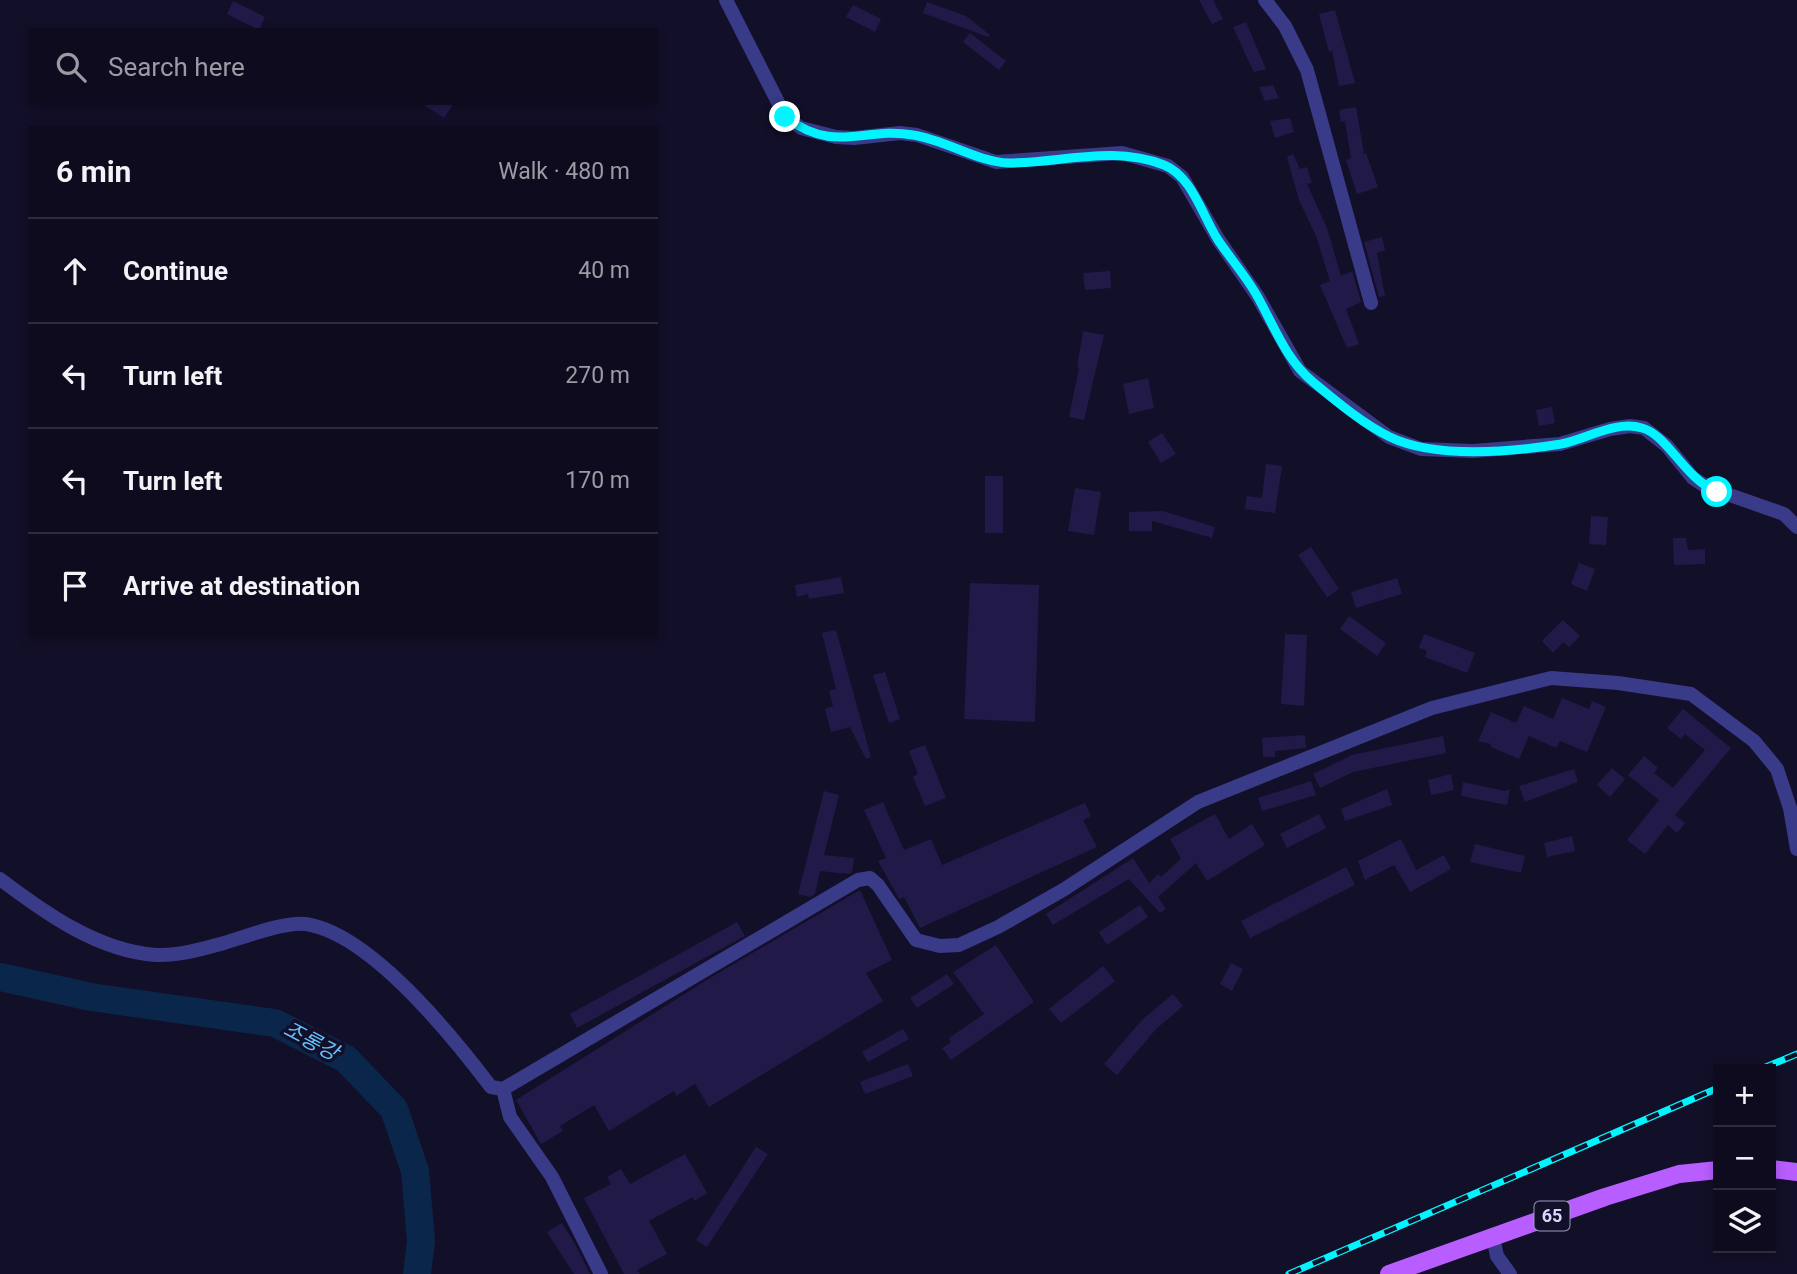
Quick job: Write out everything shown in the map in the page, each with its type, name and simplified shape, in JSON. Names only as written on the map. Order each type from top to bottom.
[{"type":"main road","points":[[1776,1170],[1797,1172]]},
{"type":"main road","name":"65","points":[[1389,1274],[1659,1180],[1679,1174],[1713,1171]]},
{"type":"street","points":[[726,0],[785,117],[801,128],[854,138],[900,133],[917,135],[996,162],[1122,153],[1147,159],[1179,173],[1218,239],[1258,297],[1300,371],[1389,437],[1421,449],[1474,451],[1560,444],[1610,429],[1630,426],[1644,428],[1667,446],[1693,478],[1707,487],[1784,514],[1797,527]]},
{"type":"street","points":[[1265,0],[1285,26],[1307,70],[1371,303]]},
{"type":"street","points":[[0,879],[70,929],[155,955],[190,952],[289,925],[306,924],[336,935],[378,962],[413,995],[491,1087],[503,1089],[858,880],[870,878],[878,885],[916,940],[940,946],[959,945],[998,927],[1063,890],[1198,802],[1432,708],[1551,678],[1691,694],[1754,741],[1777,769],[1790,808],[1797,849]]},
{"type":"street","points":[[503,1089],[509,1117],[552,1177],[601,1274]]},
{"type":"street","points":[[1493,1237],[1497,1256],[1510,1274]]},
{"type":"building","points":[[1199,0],[1213,0],[1223,19],[1212,24]]},
{"type":"building","points":[[233,1],[265,17],[260,28],[255,28],[227,14]]},
{"type":"building","points":[[927,2],[966,16],[990,35],[988,37],[923,13]]},
{"type":"building","points":[[853,5],[881,19],[875,32],[846,17]]},
{"type":"building","points":[[1335,10],[1355,83],[1339,86],[1332,51],[1329,52],[1319,14]]},
{"type":"building","points":[[1246,22],[1266,69],[1254,72],[1233,27]]},
{"type":"building","points":[[970,33],[1006,61],[999,70],[963,42]]},
{"type":"building","points":[[1273,85],[1279,98],[1265,101],[1259,87]]},
{"type":"building","points":[[424,105],[453,105],[444,118]]},
{"type":"building","points":[[1356,107],[1364,154],[1366,153],[1378,187],[1357,194],[1346,160],[1351,158],[1345,121],[1341,122],[1339,110]]},
{"type":"building","points":[[1290,118],[1294,132],[1275,138],[1270,121]]},
{"type":"building","points":[[1293,154],[1300,169],[1307,167],[1312,183],[1307,184],[1327,228],[1341,276],[1352,271],[1361,302],[1346,309],[1359,344],[1347,348],[1320,285],[1330,281],[1316,236],[1299,200],[1287,157]]},
{"type":"building","points":[[1382,237],[1385,250],[1377,253],[1385,296],[1379,297],[1364,242]]},
{"type":"building","points":[[1110,271],[1111,288],[1085,290],[1083,273]]},
{"type":"building","points":[[1083,331],[1104,335],[1084,420],[1069,417]]},
{"type":"building","points":[[1148,378],[1154,408],[1129,414],[1123,384]]},
{"type":"building","points":[[1552,407],[1555,423],[1539,426],[1536,410]]},
{"type":"building","points":[[1162,433],[1176,454],[1161,463],[1148,442]]},
{"type":"building","points":[[1266,464],[1282,466],[1275,513],[1245,509],[1247,496],[1262,498]]},
{"type":"building","points":[[985,476],[1003,476],[1003,533],[985,533]]},
{"type":"building","points":[[1075,488],[1101,492],[1094,535],[1068,531]]},
{"type":"building","points":[[1163,511],[1215,527],[1212,538],[1152,521],[1152,531],[1129,531],[1129,512]]},
{"type":"building","points":[[1591,516],[1608,517],[1606,545],[1589,544]]},
{"type":"building","points":[[1673,538],[1686,538],[1688,550],[1705,549],[1705,564],[1674,565]]},
{"type":"building","points":[[1311,547],[1339,589],[1327,597],[1298,555]]},
{"type":"building","points":[[1579,563],[1595,569],[1587,591],[1571,584]]},
{"type":"building","points":[[841,577],[844,593],[809,599],[808,594],[797,597],[795,585]]},
{"type":"building","points":[[1397,578],[1402,594],[1356,608],[1351,592]]},
{"type":"building","points":[[970,583],[1039,585],[1035,722],[964,719]]},
{"type":"building","points":[[1349,616],[1386,643],[1377,656],[1340,629]]},
{"type":"building","points":[[1563,620],[1580,636],[1569,647],[1563,642],[1553,653],[1542,641]]},
{"type":"building","points":[[836,630],[871,757],[866,759],[850,727],[831,732],[825,709],[833,706],[829,691],[836,689],[822,633]]},
{"type":"building","points":[[1285,634],[1307,635],[1304,706],[1281,704]]},
{"type":"building","points":[[1424,634],[1475,653],[1467,673],[1425,657],[1427,651],[1419,648]]},
{"type":"building","points":[[885,672],[900,719],[889,723],[873,675]]},
{"type":"building","points":[[1562,698],[1589,709],[1592,701],[1606,707],[1587,752],[1560,741],[1556,748],[1529,736],[1519,759],[1491,747],[1491,744],[1478,741],[1491,712],[1516,723],[1524,706],[1553,719]]},
{"type":"building","points":[[1683,709],[1731,748],[1675,815],[1685,823],[1677,833],[1668,825],[1645,854],[1627,840],[1659,800],[1628,775],[1644,756],[1658,768],[1654,773],[1673,788],[1705,750],[1685,734],[1681,739],[1667,728]]},
{"type":"building","points":[[1305,735],[1306,748],[1275,751],[1275,757],[1263,757],[1262,738]]},
{"type":"building","points":[[1443,736],[1446,753],[1353,772],[1320,788],[1313,774],[1352,755]]},
{"type":"building","points":[[925,745],[946,798],[925,806],[913,777],[918,774],[909,751]]},
{"type":"building","points":[[1612,768],[1625,779],[1610,797],[1597,785]]},
{"type":"building","points":[[1574,769],[1578,782],[1525,802],[1519,786]]},
{"type":"building","points":[[1451,774],[1454,790],[1431,795],[1428,780]]},
{"type":"building","points":[[1311,781],[1316,795],[1262,811],[1258,798]]},
{"type":"building","points":[[1463,782],[1505,791],[1510,789],[1507,805],[1461,796]]},
{"type":"building","points":[[1387,789],[1392,805],[1345,821],[1341,809]]},
{"type":"building","points":[[824,791],[839,795],[824,855],[854,858],[852,873],[820,871],[815,894],[810,897],[798,894]]},
{"type":"building","points":[[883,802],[904,850],[931,839],[942,865],[1085,803],[1091,816],[1083,820],[1097,847],[920,928],[904,897],[899,899],[878,861],[886,858],[864,810]]},
{"type":"building","points":[[1215,814],[1229,839],[1252,824],[1265,845],[1207,881],[1196,863],[1158,897],[1166,909],[1160,913],[1129,879],[1053,925],[1046,914],[1133,858],[1149,883],[1158,874],[1161,877],[1181,859],[1170,839]]},
{"type":"building","points":[[1319,814],[1326,828],[1287,848],[1280,834]]},
{"type":"building","points":[[1572,836],[1575,851],[1547,857],[1544,843]]},
{"type":"building","points":[[1401,839],[1416,870],[1444,855],[1451,869],[1410,892],[1394,865],[1365,880],[1358,861]]},
{"type":"building","points":[[1475,844],[1525,856],[1521,873],[1470,862]]},
{"type":"building","points":[[1346,867],[1355,885],[1250,938],[1241,921]]},
{"type":"building","points":[[860,890],[892,960],[866,973],[883,1001],[709,1107],[695,1084],[676,1096],[674,1091],[609,1131],[594,1105],[560,1126],[563,1131],[541,1144],[516,1100],[710,978]]},
{"type":"building","points":[[1140,905],[1148,917],[1107,945],[1099,932]]},
{"type":"building","points":[[737,922],[745,936],[577,1028],[570,1014]]},
{"type":"building","points":[[996,945],[1034,1002],[951,1060],[942,1048],[951,1042],[949,1038],[984,1014],[953,972]]},
{"type":"building","points":[[1231,963],[1243,969],[1232,991],[1220,984]]},
{"type":"building","points":[[1103,966],[1115,981],[1061,1023],[1049,1009]]},
{"type":"building","points":[[947,974],[954,984],[917,1008],[910,998]]},
{"type":"building","points":[[1173,994],[1183,1006],[1156,1029],[1117,1075],[1104,1064],[1142,1020]]},
{"type":"building","points":[[903,1029],[909,1039],[868,1062],[862,1052]]},
{"type":"building","points":[[908,1064],[913,1076],[865,1094],[860,1082]]},
{"type":"building","points":[[756,1147],[768,1154],[707,1247],[696,1240]]},
{"type":"building","points":[[685,1154],[707,1193],[694,1201],[693,1197],[649,1221],[667,1254],[637,1270],[640,1274],[624,1274],[584,1198],[611,1184],[607,1177],[621,1169],[630,1184]]},
{"type":"building","points":[[562,1223],[590,1274],[574,1274],[547,1232]]},
{"type":"waterway","name":"조롱강","points":[[0,977],[91,997],[275,1023],[346,1059],[394,1109],[415,1171],[421,1241],[417,1274]]},
{"type":"railway","points":[[1773,1064],[1797,1054]]},
{"type":"railway","points":[[1289,1274],[1713,1090]]},
{"type":"route","points":[[785,117],[801,128],[836,137],[854,138],[900,133],[917,135],[996,162],[1122,153],[1168,166],[1182,177],[1218,239],[1258,297],[1266,316],[1300,371],[1336,401],[1389,437],[1421,449],[1443,452],[1474,451],[1560,444],[1610,429],[1630,426],[1644,428],[1667,446],[1693,478],[1717,492]]}]
